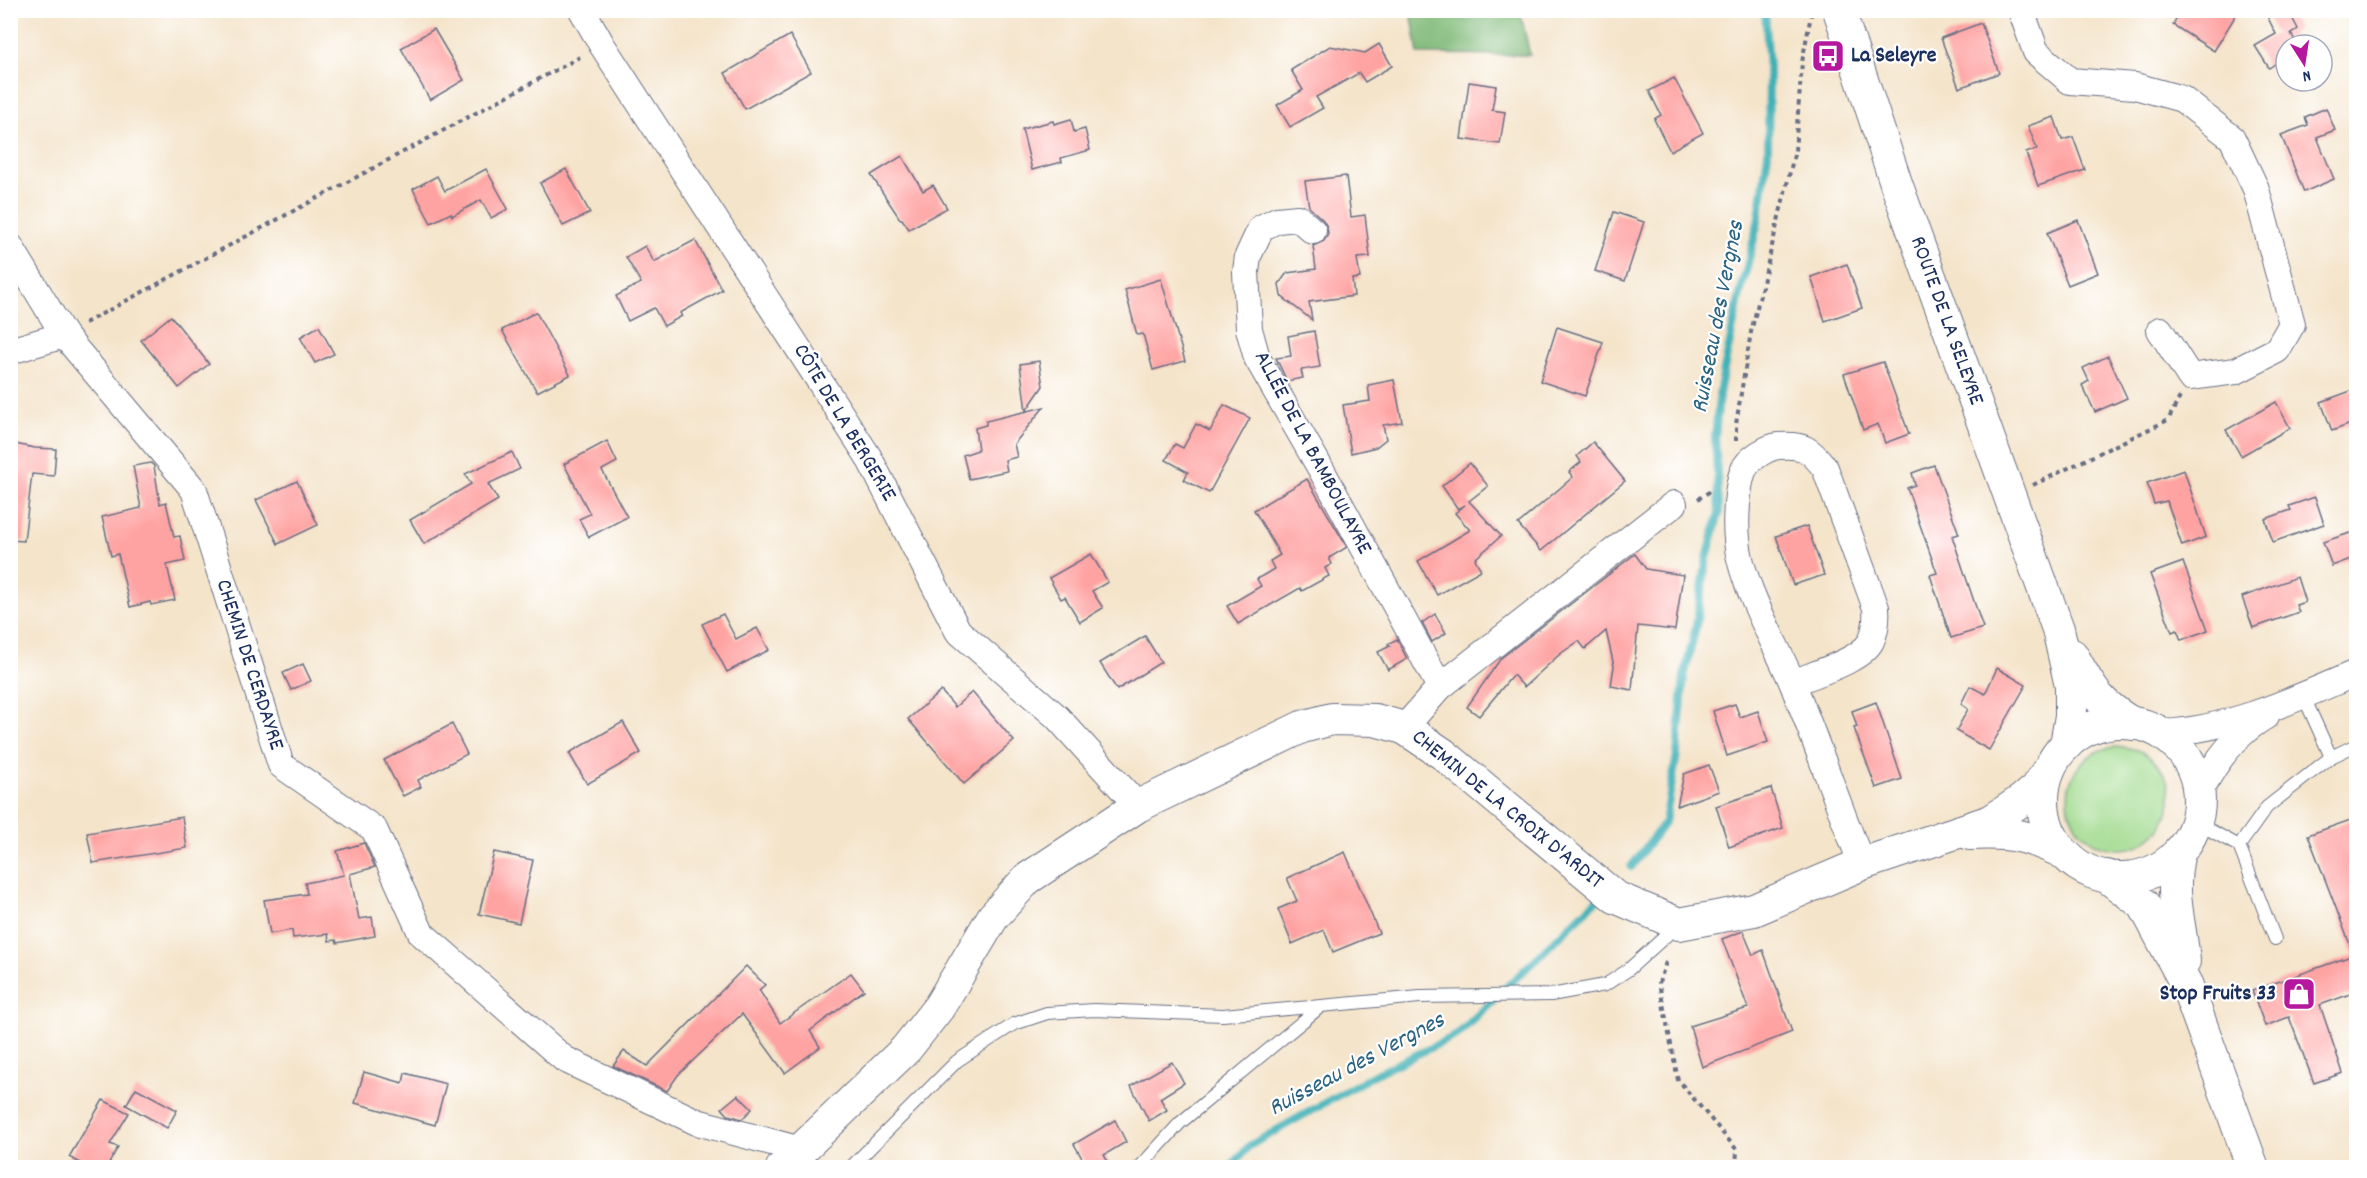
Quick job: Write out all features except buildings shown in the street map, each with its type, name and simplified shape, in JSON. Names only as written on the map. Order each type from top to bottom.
[{"type":"street","name":"CÔTE DE LA BERGERIE","points":[[582,10],[602,45],[868,456],[957,631],[1057,717],[1138,806]]},
{"type":"street","name":"ROUTE DE LA SELEYRE","points":[[1839,10],[1897,186],[2058,630]]},
{"type":"street","points":[[2021,10],[2036,52],[2070,81],[2135,86],[2182,99],[2232,138],[2256,189],[2292,324],[2277,350],[2236,371],[2190,377],[2160,330]]},
{"type":"street","name":"ALLÉE DE LA BAMBOULAYRE","points":[[1313,231],[1298,218],[1277,220],[1261,228],[1248,256],[1246,272],[1249,329],[1257,358],[1322,471],[1440,687]]},
{"type":"street","name":"CHEMIN DE CERDAYRE","points":[[10,246],[64,335],[194,490],[281,765],[374,830],[421,933],[564,1059],[697,1122],[792,1159]]},
{"type":"street","points":[[10,351],[64,335]]},
{"type":"street","points":[[1792,683],[1856,656],[1870,643],[1877,624],[1876,608],[1825,468],[1813,453],[1796,444],[1774,447],[1757,455],[1744,469],[1738,504],[1736,540],[1746,577],[1792,683],[1862,864]]},
{"type":"street","points":[[1404,728],[1440,687],[1674,504]]},
{"type":"street","points":[[2058,630],[2090,689],[2107,708],[2148,728],[2181,748],[2196,775],[2198,809]]},
{"type":"street","points":[[2058,630],[2071,686],[2071,716],[2058,757],[2043,788],[2046,823],[2055,843],[2070,860],[2090,873],[2118,879],[2145,876],[2169,863],[2189,840],[2209,774],[2227,749],[2253,724],[2303,695]]},
{"type":"street","points":[[1679,924],[1754,910],[1862,864],[1991,822],[2035,789],[2077,735],[2095,726],[2118,722],[2188,732],[2218,726],[2356,673]]},
{"type":"street","name":"CHEMIN DE LA CROIX D'ARDIT","points":[[792,1159],[906,1049],[939,1007],[993,917],[1027,879],[1138,806],[1302,727],[1332,720],[1375,720],[1404,728],[1443,754],[1616,897],[1679,924]]},
{"type":"street","points":[[1954,835],[2006,833],[2036,840],[2064,853]]},
{"type":"street","points":[[2179,852],[2174,871],[2173,892],[2187,986]]},
{"type":"street","points":[[2106,876],[2144,905],[2187,986],[2253,1167]]},
{"type":"lane","points":[[2303,695],[2331,757]]},
{"type":"lane","points":[[2239,846],[2267,807],[2331,757],[2356,745]]},
{"type":"lane","points":[[2198,809],[2239,846],[2275,939]]},
{"type":"lane","points":[[850,1167],[957,1061],[1014,1024],[1047,1013],[1094,1010],[1223,1015],[1420,997],[1551,995],[1605,985],[1628,970],[1679,924]]},
{"type":"lane","points":[[1139,1167],[1180,1123],[1320,1007]]},
{"type":"path","points":[[1736,445],[1736,424],[1751,332],[1795,151],[1802,62],[1812,10]]},
{"type":"path","points":[[64,335],[602,45]]},
{"type":"path","points":[[2010,497],[2168,420],[2190,377]]},
{"type":"path","points":[[1679,924],[1659,983],[1678,1080],[1737,1150],[1736,1167]]},
{"type":"green space","points":[[1411,11],[1520,11],[1530,55],[1418,54]]},
{"type":"green space","points":[[2119,747],[2138,751],[2155,762],[2166,779],[2170,798],[2166,817],[2155,834],[2138,845],[2119,849],[2100,845],[2083,834],[2072,817],[2068,798],[2072,779],[2083,762],[2100,751]]},
{"type":"waterway","name":"Ruisseau des Vergnes","points":[[1631,867],[1665,822],[1677,754],[1684,676],[1695,631],[1707,558],[1719,513],[1715,436],[1720,388],[1758,222],[1768,153],[1769,69],[1765,10]]},
{"type":"waterway","name":"Ruisseau des Vergnes","points":[[1230,1168],[1249,1146],[1372,1076],[1457,1035],[1602,895]]},
{"type":"place","name":"La Seleyre","points":[[1828,56]]},
{"type":"place","name":"Stop Fruits 33","points":[[2299,994]]}]
